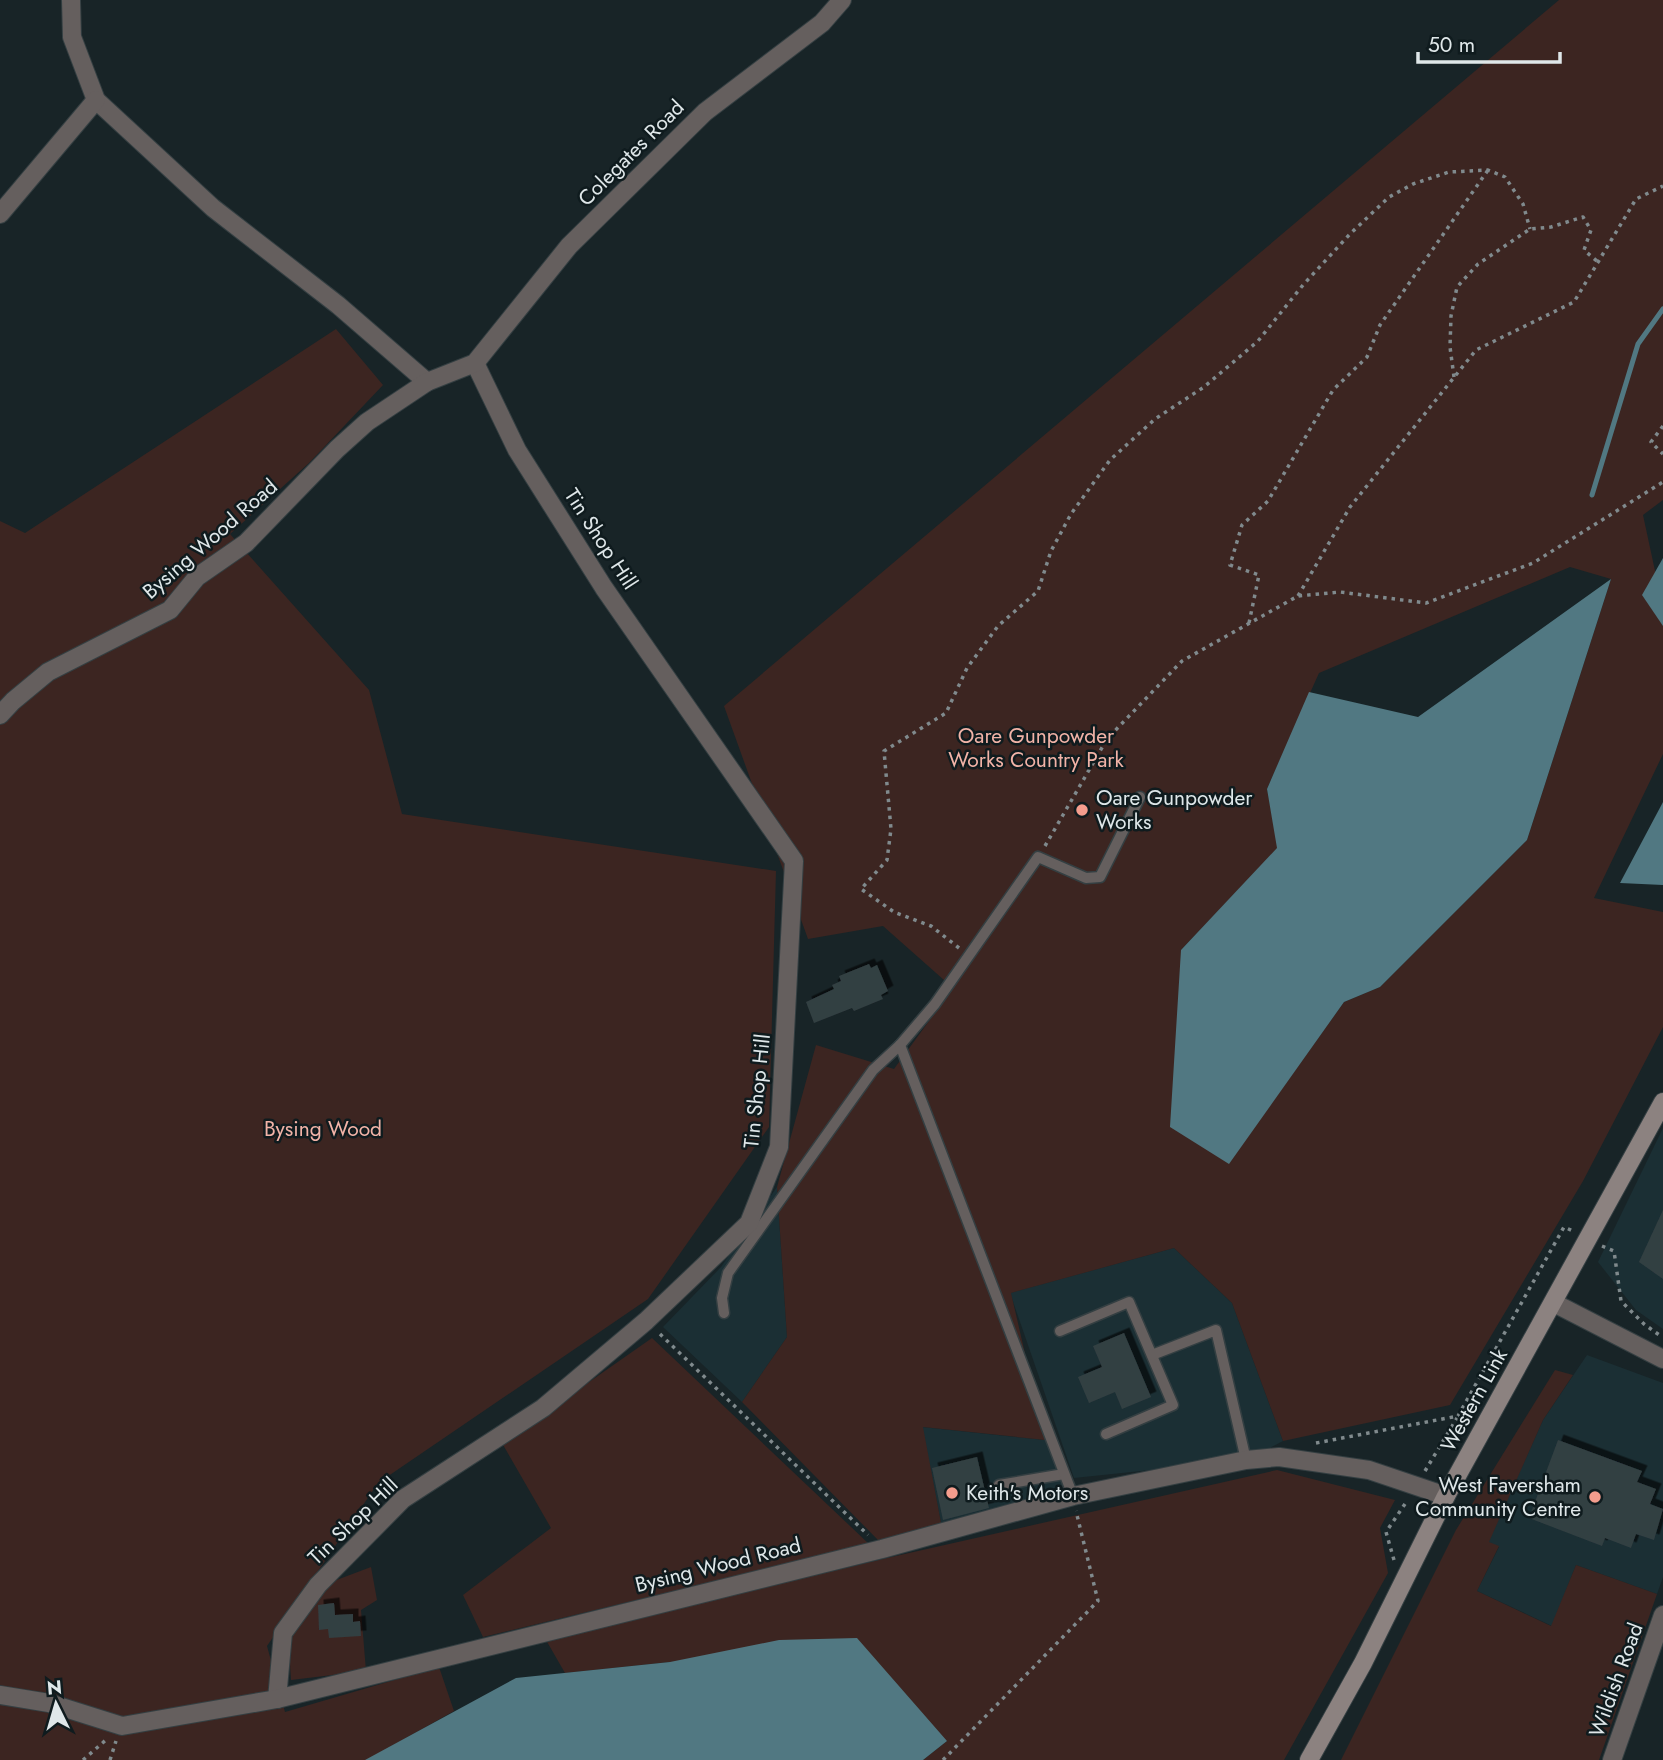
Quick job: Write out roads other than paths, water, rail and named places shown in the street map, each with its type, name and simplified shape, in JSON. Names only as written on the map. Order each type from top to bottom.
[{"type":"main road","name":"Western Link","points":[[1309,1760],[1363,1663],[1446,1496],[1663,1102]]},
{"type":"street","points":[[71,0],[72,37],[96,100],[213,208],[338,305],[427,382]]},
{"type":"street","name":"Colegates Road","points":[[475,363],[569,246],[598,217],[705,112],[822,23],[842,0]]},
{"type":"street","points":[[0,214],[96,100]]},
{"type":"street","name":"Bysing Wood Road","points":[[0,715],[48,672],[170,610],[197,577],[246,543],[337,449],[368,422],[427,382],[475,363]]},
{"type":"street","name":"Tin Shop Hill","points":[[277,1699],[283,1633],[318,1585],[403,1499],[543,1408],[646,1321],[749,1223],[779,1147],[794,861],[604,588],[517,450],[475,363]]},
{"type":"street","points":[[1554,1303],[1663,1359]]},
{"type":"street","name":"Bysing Wood Road","points":[[0,1695],[49,1703],[122,1726],[277,1699],[882,1549],[1073,1496],[1246,1460],[1279,1457],[1369,1470],[1446,1496]]},
{"type":"street","name":"Wildish Road","points":[[1612,1760],[1663,1615]]},
{"type":"lane","points":[[724,1313],[722,1298],[728,1273],[873,1070],[900,1045],[935,1004],[1038,856],[1086,878],[1100,877],[1140,797]]},
{"type":"lane","points":[[900,1045],[1073,1496]]},
{"type":"lane","points":[[1060,1331],[1129,1302],[1173,1405],[1106,1434]]},
{"type":"lane","points":[[1152,1356],[1216,1330],[1246,1460]]},
{"type":"lane","points":[[999,1485],[1064,1474]]},
{"type":"water","points":[[1663,558],[1663,626],[1642,595]]},
{"type":"water","points":[[1611,579],[1527,840],[1380,987],[1344,1002],[1229,1164],[1170,1127],[1181,950],[1277,848],[1267,789],[1309,692],[1418,717]]},
{"type":"water","points":[[1663,802],[1663,885],[1620,883]]},
{"type":"water","points":[[857,1638],[947,1741],[923,1760],[365,1760],[516,1678],[670,1662],[779,1640]]},
{"type":"waterway","points":[[1592,495],[1638,344],[1663,309]]},
{"type":"place","name":"Oare Gunpowder Works","points":[[1082,810]]},
{"type":"place","name":"Keith's Motors","points":[[952,1493]]},
{"type":"place","name":"West Faversham Community Centre","points":[[1595,1497]]},
{"type":"park label","name":"Oare Gunpowder Works Country Park","points":[[1036,748]]},
{"type":"park label","name":"Bysing Wood","points":[[323,1129]]}]
